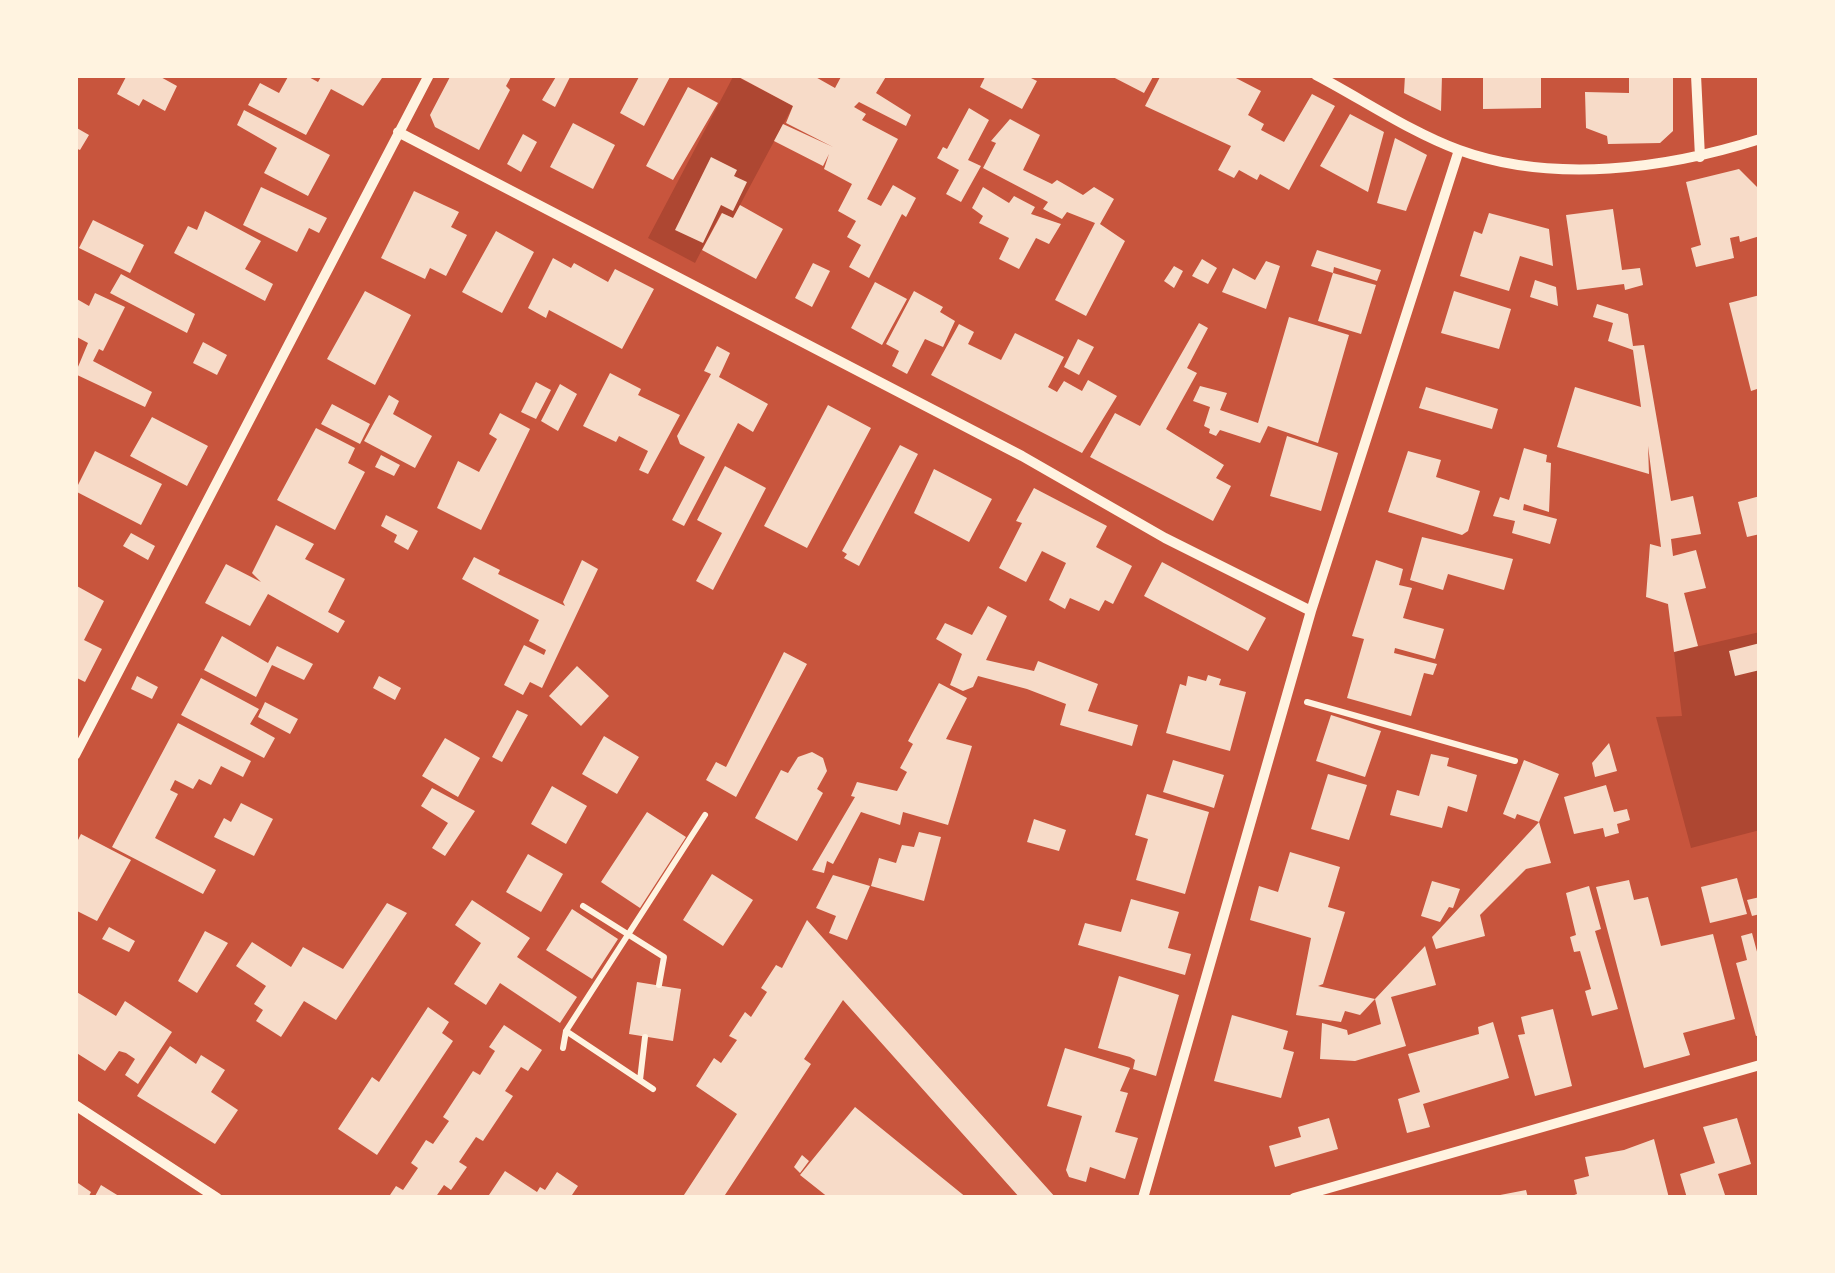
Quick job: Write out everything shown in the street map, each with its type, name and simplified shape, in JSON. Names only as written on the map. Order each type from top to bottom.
[{"type":"street","points":[[75,755],[429,75]]},
{"type":"street","points":[[1316,75],[1458,150],[1528,166],[1584,170],[1700,156],[1760,140]]},
{"type":"street","points":[[1696,75],[1700,156]]},
{"type":"street","points":[[398,132],[1022,456],[1165,538],[1311,611]]},
{"type":"street","points":[[1143,1198],[1311,611],[1458,150]]},
{"type":"street","points":[[1294,1198],[1760,1065]]},
{"type":"street","points":[[75,1106],[216,1198]]},
{"type":"path","points":[[1286,697],[1515,760]]},
{"type":"path","points":[[564,1048],[566,1031],[705,816]]},
{"type":"path","points":[[583,906],[664,957],[659,985]]},
{"type":"path","points":[[566,1031],[653,1089]]},
{"type":"path","points":[[640,1080],[646,1037]]},
{"type":"shaded area","points":[[734,75],[793,106],[733,218],[721,213],[695,263],[648,238]]},
{"type":"shaded area","points":[[1760,632],[1760,830],[1691,848],[1656,717],[1682,716],[1674,652]]},
{"type":"building","points":[[127,75],[157,75],[177,86],[165,111],[143,99],[139,106],[117,94]]},
{"type":"building","points":[[289,75],[305,75],[318,82],[322,75],[384,75],[363,106],[331,89],[306,135],[248,105],[260,83],[279,93]]},
{"type":"building","points":[[451,75],[512,75],[506,86],[510,90],[479,150],[435,127],[430,115]]},
{"type":"building","points":[[557,75],[570,77],[555,107],[542,100]]},
{"type":"building","points":[[640,75],[671,75],[644,126],[620,113]]},
{"type":"building","points":[[735,75],[812,75],[835,88],[842,75],[887,75],[876,93],[911,115],[906,126],[859,102],[854,107],[866,114],[862,120],[898,139],[867,199],[881,206],[893,185],[916,198],[906,217],[902,214],[869,278],[849,267],[861,245],[847,237],[856,221],[838,211],[852,184],[824,169],[829,154],[823,166],[774,141],[783,124],[833,147],[786,123],[793,106]]},
{"type":"building","points":[[986,75],[1025,75],[1037,81],[1022,109],[980,87]]},
{"type":"building","points":[[1109,75],[1154,75],[1144,93]]},
{"type":"building","points":[[1161,75],[1230,75],[1261,91],[1248,115],[1264,124],[1261,130],[1284,142],[1312,94],[1335,106],[1289,190],[1260,174],[1257,180],[1239,170],[1234,178],[1218,170],[1231,146],[1145,106]]},
{"type":"building","points":[[1405,75],[1442,75],[1441,111],[1404,93]]},
{"type":"building","points":[[1483,75],[1541,75],[1541,108],[1483,109]]},
{"type":"building","points":[[1673,75],[1673,131],[1660,143],[1608,144],[1607,136],[1586,128],[1585,92],[1629,93],[1629,77]]},
{"type":"building","points":[[688,87],[718,103],[673,180],[646,166]]},
{"type":"building","points":[[969,108],[989,120],[968,160],[981,166],[961,202],[946,194],[959,170],[937,158],[943,147],[947,149]]},
{"type":"building","points":[[244,110],[330,155],[308,196],[264,173],[277,148],[237,125]]},
{"type":"building","points":[[1350,114],[1384,132],[1368,192],[1320,166]]},
{"type":"building","points":[[1010,119],[1040,135],[1023,170],[1052,184],[1057,180],[1083,195],[1094,187],[1114,199],[1100,224],[1125,241],[1086,316],[1055,300],[1095,223],[1067,212],[1062,219],[1043,209],[1048,202],[983,168],[996,143],[991,141]]},
{"type":"building","points":[[573,123],[615,145],[593,189],[550,167]]},
{"type":"building","points":[[75,127],[89,135],[80,150],[75,148]]},
{"type":"building","points":[[523,134],[537,142],[521,172],[507,164]]},
{"type":"building","points":[[1395,138],[1427,155],[1406,211],[1377,203]]},
{"type":"building","points":[[711,157],[737,170],[734,176],[747,182],[733,211],[721,205],[703,243],[675,230]]},
{"type":"building","points":[[1739,169],[1760,190],[1760,236],[1740,242],[1739,236],[1730,238],[1734,258],[1696,267],[1691,248],[1701,245],[1686,182]]},
{"type":"building","points":[[261,187],[327,218],[319,233],[309,228],[297,252],[243,225]]},
{"type":"building","points":[[983,187],[1009,203],[1014,196],[1035,207],[1031,214],[1061,224],[1049,244],[1036,238],[1019,269],[999,259],[1009,238],[979,223],[983,216],[972,208]]},
{"type":"building","points":[[414,191],[459,212],[451,227],[467,235],[446,276],[430,268],[425,279],[381,258]]},
{"type":"building","points":[[740,205],[783,229],[756,279],[702,250],[722,213],[733,218]]},
{"type":"building","points":[[1613,209],[1622,270],[1640,268],[1643,285],[1625,290],[1624,284],[1577,290],[1566,215]]},
{"type":"building","points":[[205,211],[261,241],[245,269],[273,284],[265,301],[174,253],[188,226],[197,230]]},
{"type":"building","points":[[1489,213],[1549,229],[1553,266],[1520,256],[1509,291],[1460,276],[1474,231],[1482,234]]},
{"type":"building","points":[[93,220],[144,245],[130,273],[79,248]]},
{"type":"building","points":[[496,231],[534,252],[502,313],[462,292]]},
{"type":"building","points":[[1317,250],[1381,270],[1377,281],[1334,267],[1333,273],[1311,266]]},
{"type":"building","points":[[553,258],[571,268],[574,263],[608,282],[615,269],[654,289],[622,349],[549,310],[546,318],[528,308]]},
{"type":"building","points":[[1202,259],[1217,268],[1208,284],[1192,276]]},
{"type":"building","points":[[1266,261],[1280,266],[1266,309],[1222,292],[1233,268],[1255,280]]},
{"type":"building","points":[[813,263],[830,271],[812,307],[795,298]]},
{"type":"building","points":[[1174,266],[1183,271],[1174,288],[1164,281]]},
{"type":"building","points":[[1333,273],[1376,285],[1361,334],[1318,321]]},
{"type":"building","points":[[121,274],[195,314],[187,333],[110,293]]},
{"type":"building","points":[[1535,280],[1556,287],[1558,306],[1530,297]]},
{"type":"building","points":[[875,282],[907,299],[882,345],[851,328]]},
{"type":"building","points":[[365,291],[411,315],[375,385],[327,359]]},
{"type":"building","points":[[914,291],[943,307],[940,312],[955,321],[943,347],[925,339],[907,374],[892,366],[899,351],[886,344]]},
{"type":"building","points":[[1454,291],[1511,309],[1499,349],[1441,333]]},
{"type":"building","points":[[95,293],[125,307],[103,351],[99,349],[93,361],[152,392],[145,407],[75,374],[88,343],[75,336],[75,298],[89,306]]},
{"type":"building","points":[[1760,295],[1760,388],[1751,391],[1729,303]]},
{"type":"building","points":[[1597,304],[1628,314],[1633,346],[1644,345],[1671,501],[1693,496],[1701,534],[1671,539],[1673,556],[1696,550],[1706,588],[1684,593],[1698,646],[1674,652],[1668,604],[1646,597],[1650,544],[1661,547],[1648,446],[1649,474],[1557,447],[1575,387],[1641,407],[1633,350],[1608,341],[1613,323],[1593,317]]},
{"type":"building","points":[[1289,317],[1349,335],[1318,443],[1268,426],[1260,443],[1220,430],[1216,436],[1209,433],[1210,429],[1204,426],[1210,407],[1193,401],[1200,386],[1227,393],[1220,410],[1258,423]]},
{"type":"building","points":[[1199,323],[1208,328],[1187,368],[1197,373],[1166,429],[1224,465],[1216,478],[1231,486],[1213,521],[1090,457],[1115,413],[1140,426]]},
{"type":"building","points":[[959,324],[974,332],[968,344],[1001,360],[1015,333],[1064,357],[1048,387],[1057,392],[1064,381],[1082,391],[1088,380],[1117,396],[1082,453],[931,375]]},
{"type":"building","points":[[1078,339],[1094,347],[1079,375],[1064,367]]},
{"type":"building","points":[[203,342],[227,355],[217,375],[193,363]]},
{"type":"building","points":[[717,346],[730,353],[719,377],[768,404],[753,432],[738,423],[684,526],[672,520],[705,457],[680,444],[677,436],[711,374],[704,371]]},
{"type":"building","points":[[610,373],[641,389],[638,395],[680,415],[648,474],[639,470],[648,451],[619,436],[616,442],[583,426]]},
{"type":"building","points":[[536,382],[551,390],[536,419],[521,412]]},
{"type":"building","points":[[560,384],[577,394],[558,431],[541,421]]},
{"type":"building","points":[[1426,387],[1498,409],[1492,429],[1419,408]]},
{"type":"building","points":[[389,395],[399,401],[393,414],[432,436],[415,468],[364,441]]},
{"type":"building","points":[[332,404],[370,424],[360,444],[321,424]]},
{"type":"building","points":[[828,405],[871,428],[807,548],[764,526]]},
{"type":"building","points":[[500,413],[530,429],[481,530],[437,508],[458,461],[479,472],[497,439],[489,434]]},
{"type":"building","points":[[152,417],[208,446],[187,486],[130,456]]},
{"type":"building","points":[[316,428],[355,448],[348,463],[365,472],[335,530],[277,500]]},
{"type":"building","points":[[1287,436],[1338,453],[1321,511],[1270,496]]},
{"type":"building","points":[[900,445],[918,454],[859,566],[844,558],[847,554],[842,551]]},
{"type":"building","points":[[1524,448],[1547,455],[1546,462],[1551,463],[1549,512],[1524,504],[1523,510],[1557,519],[1550,544],[1512,533],[1515,521],[1493,516],[1500,497],[1509,500]]},
{"type":"building","points":[[95,451],[162,484],[141,525],[75,491]]},
{"type":"building","points":[[1408,451],[1441,460],[1436,477],[1480,491],[1468,531],[1462,535],[1388,512]]},
{"type":"building","points":[[381,455],[400,465],[394,476],[375,467]]},
{"type":"building","points":[[725,466],[766,488],[713,590],[696,581],[722,533],[697,520]]},
{"type":"building","points":[[934,469],[992,499],[969,542],[914,513]]},
{"type":"building","points":[[1034,488],[1107,526],[1096,547],[1132,566],[1113,604],[1105,600],[1099,611],[1070,598],[1065,609],[1049,600],[1066,563],[1042,551],[1026,582],[999,568],[1022,523],[1016,521]]},
{"type":"building","points":[[1760,496],[1760,534],[1747,537],[1738,502]]},
{"type":"building","points":[[386,515],[418,531],[408,550],[394,542],[397,535],[381,526]]},
{"type":"building","points":[[276,525],[314,544],[305,559],[345,579],[328,612],[345,621],[338,633],[268,594],[250,626],[205,603],[226,564],[261,582],[252,573]]},
{"type":"building","points":[[131,533],[155,546],[148,560],[123,546]]},
{"type":"building","points":[[1422,537],[1513,559],[1504,590],[1448,574],[1443,590],[1410,580]]},
{"type":"building","points":[[474,557],[500,570],[498,574],[565,606],[563,602],[582,560],[598,569],[542,688],[530,682],[523,695],[504,685],[524,645],[544,655],[546,650],[529,641],[539,620],[462,579]]},
{"type":"building","points":[[1376,560],[1403,569],[1399,585],[1412,588],[1403,618],[1444,629],[1435,659],[1395,648],[1394,653],[1437,664],[1433,675],[1424,673],[1411,716],[1347,698],[1364,639],[1352,636]]},
{"type":"building","points":[[1162,562],[1266,618],[1248,651],[1144,596]]},
{"type":"building","points":[[75,585],[104,601],[84,640],[102,649],[85,682],[75,677]]},
{"type":"building","points":[[988,606],[1007,616],[986,660],[1034,671],[1038,661],[1098,684],[1088,711],[1138,725],[1132,746],[1060,725],[1066,704],[1027,689],[978,676],[973,687],[963,691],[950,685],[962,654],[936,639],[945,623],[972,635]]},
{"type":"building","points":[[222,636],[268,663],[277,646],[313,664],[304,680],[272,665],[256,697],[204,670]]},
{"type":"building","points":[[1760,643],[1760,670],[1735,676],[1729,651]]},
{"type":"building","points":[[784,652],[807,664],[736,797],[706,780],[716,762],[726,767]]},
{"type":"building","points":[[577,666],[609,696],[581,726],[549,696]]},
{"type":"building","points":[[1208,675],[1221,679],[1219,685],[1246,692],[1230,751],[1166,733],[1180,684],[1186,686],[1188,676],[1206,681]]},
{"type":"building","points":[[137,676],[158,687],[152,699],[131,689]]},
{"type":"building","points":[[379,676],[401,688],[395,700],[373,688]]},
{"type":"building","points":[[201,678],[259,709],[250,724],[275,738],[264,758],[181,715]]},
{"type":"building","points":[[939,683],[967,698],[946,739],[972,746],[948,825],[903,812],[900,825],[861,812],[833,864],[827,861],[824,873],[812,870],[855,797],[851,796],[857,782],[897,791],[907,772],[900,768],[913,744],[908,741]]},
{"type":"building","points":[[265,702],[298,719],[290,734],[258,717]]},
{"type":"building","points":[[517,710],[528,715],[502,762],[492,757]]},
{"type":"building","points":[[1331,715],[1381,731],[1365,777],[1316,761]]},
{"type":"building","points":[[178,723],[251,761],[243,777],[221,766],[211,785],[199,779],[193,789],[175,780],[170,790],[178,794],[155,838],[216,870],[203,894],[112,847]]},
{"type":"building","points":[[604,736],[639,757],[617,794],[582,774]]},
{"type":"building","points":[[445,738],[480,758],[458,797],[422,776]]},
{"type":"building","points":[[1609,743],[1617,771],[1595,777],[1592,763]]},
{"type":"building","points":[[812,752],[823,758],[827,771],[817,789],[823,793],[797,841],[755,818],[781,770],[788,773],[798,757]]},
{"type":"building","points":[[1431,754],[1449,758],[1447,766],[1477,775],[1467,812],[1448,806],[1442,828],[1390,815],[1397,790],[1419,796]]},
{"type":"building","points":[[1173,760],[1224,775],[1214,808],[1163,792]]},
{"type":"building","points":[[1524,760],[1559,774],[1539,822],[1517,814],[1515,819],[1503,814]]},
{"type":"building","points":[[1328,774],[1367,785],[1349,840],[1311,829]]},
{"type":"building","points":[[1606,785],[1614,812],[1627,809],[1630,820],[1617,824],[1619,833],[1605,837],[1603,828],[1574,834],[1564,797]]},
{"type":"building","points":[[552,786],[587,806],[566,844],[531,824]]},
{"type":"building","points":[[432,788],[475,811],[445,856],[432,848],[448,823],[421,806]]},
{"type":"building","points":[[1147,794],[1209,812],[1185,894],[1136,880],[1148,839],[1135,835]]},
{"type":"building","points":[[241,803],[273,819],[254,856],[214,837],[224,818],[231,822]]},
{"type":"building","points":[[647,812],[686,837],[640,908],[601,882]]},
{"type":"building","points":[[1034,819],[1066,830],[1059,851],[1027,842]]},
{"type":"building","points":[[1539,822],[1551,863],[1526,869],[1480,915],[1485,936],[1436,949],[1432,937]]},
{"type":"building","points":[[919,832],[941,837],[924,901],[871,886],[879,858],[896,863],[902,845],[914,847]]},
{"type":"building","points":[[81,834],[131,860],[97,921],[75,910],[75,846]]},
{"type":"building","points":[[1290,852],[1340,867],[1328,907],[1345,912],[1323,984],[1318,986],[1375,999],[1360,1015],[1345,1011],[1341,1022],[1296,1015],[1311,938],[1250,920],[1259,886],[1278,892]]},
{"type":"building","points":[[528,854],[563,874],[541,912],[506,892]]},
{"type":"building","points":[[712,874],[753,900],[723,946],[683,920]]},
{"type":"building","points":[[833,875],[870,886],[847,940],[829,933],[836,916],[816,908]]},
{"type":"building","points":[[1737,878],[1747,914],[1710,923],[1701,887]]},
{"type":"building","points":[[1629,880],[1634,900],[1648,897],[1661,946],[1713,934],[1735,1019],[1683,1033],[1690,1055],[1644,1068],[1596,887]]},
{"type":"building","points":[[1432,881],[1460,889],[1453,908],[1449,907],[1440,922],[1421,916]]},
{"type":"building","points":[[1589,886],[1601,929],[1595,931],[1618,1009],[1592,1016],[1585,991],[1591,989],[1580,951],[1574,952],[1570,937],[1576,935],[1566,893]]},
{"type":"building","points":[[1760,897],[1760,914],[1752,916],[1747,900]]},
{"type":"building","points":[[1131,899],[1179,912],[1168,948],[1191,954],[1185,975],[1078,945],[1085,923],[1121,932]]},
{"type":"building","points":[[472,900],[530,938],[517,957],[577,997],[560,1023],[500,983],[486,1005],[454,984],[481,943],[455,925]]},
{"type":"building","points":[[387,903],[407,913],[336,1020],[304,1001],[281,1037],[256,1021],[263,1010],[254,1004],[266,986],[236,966],[252,942],[291,967],[303,947],[343,969]]},
{"type":"building","points":[[572,909],[618,939],[592,979],[546,950]]},
{"type":"building","points":[[807,920],[1056,1198],[1020,1198],[843,1000],[804,1059],[811,1064],[723,1198],[682,1198],[737,1114],[696,1086],[714,1058],[721,1063],[737,1040],[729,1036],[745,1012],[751,1017],[767,992],[761,988],[776,965],[782,968]]},
{"type":"building","points":[[109,927],[135,941],[129,952],[102,939]]},
{"type":"building","points":[[205,931],[228,943],[197,993],[178,981]]},
{"type":"building","points":[[1752,933],[1760,963],[1760,1035],[1756,1036],[1736,963],[1747,960],[1741,936]]},
{"type":"building","points":[[1425,946],[1436,985],[1391,997],[1406,1046],[1355,1061],[1320,1059],[1322,1023],[1347,1030],[1348,1035],[1381,1024],[1375,999]]},
{"type":"building","points":[[1119,976],[1179,995],[1156,1076],[1133,1069],[1135,1060],[1130,1057],[1098,1048]]},
{"type":"building","points":[[637,982],[681,989],[673,1041],[629,1034]]},
{"type":"building","points":[[75,991],[116,1016],[125,1001],[172,1032],[138,1084],[125,1075],[135,1059],[126,1053],[119,1051],[105,1071],[75,1052]]},
{"type":"building","points":[[428,1007],[449,1022],[442,1033],[453,1041],[377,1155],[338,1129],[372,1077],[379,1082]]},
{"type":"building","points":[[1553,1009],[1572,1086],[1535,1096],[1518,1035],[1525,1034],[1521,1017]]},
{"type":"building","points":[[1232,1015],[1288,1031],[1283,1049],[1294,1052],[1281,1098],[1214,1081]]},
{"type":"building","points":[[1493,1022],[1509,1078],[1423,1104],[1430,1127],[1407,1133],[1398,1099],[1420,1092],[1408,1054],[1479,1034],[1478,1027]]},
{"type":"building","points":[[504,1025],[542,1050],[528,1071],[521,1067],[505,1091],[513,1096],[483,1141],[476,1137],[459,1162],[467,1167],[451,1190],[444,1185],[435,1198],[388,1198],[396,1186],[403,1190],[418,1168],[411,1163],[426,1140],[433,1144],[449,1121],[443,1117],[473,1071],[480,1075],[495,1051],[489,1047]]},
{"type":"building","points":[[170,1046],[196,1064],[201,1055],[225,1070],[211,1092],[238,1110],[215,1144],[137,1096]]},
{"type":"building","points":[[1065,1048],[1130,1068],[1120,1091],[1128,1093],[1115,1132],[1138,1138],[1125,1179],[1090,1167],[1086,1182],[1069,1177],[1066,1170],[1082,1116],[1047,1106]]},
{"type":"building","points":[[855,1107],[967,1198],[829,1198],[800,1175]]},
{"type":"building","points":[[1329,1118],[1338,1149],[1275,1167],[1269,1146],[1301,1137],[1298,1127]]},
{"type":"building","points":[[1737,1118],[1751,1164],[1718,1174],[1726,1198],[1687,1198],[1680,1174],[1715,1163],[1703,1127]]},
{"type":"building","points":[[1654,1139],[1669,1198],[1566,1198],[1577,1194],[1574,1180],[1589,1176],[1585,1157],[1624,1150]]},
{"type":"building","points":[[802,1155],[809,1161],[800,1173],[794,1167]]},
{"type":"building","points":[[505,1171],[537,1192],[540,1187],[545,1190],[557,1172],[578,1186],[570,1198],[487,1198]]},
{"type":"building","points":[[75,1181],[91,1192],[88,1198],[75,1198]]},
{"type":"building","points":[[101,1185],[122,1198],[94,1198]]},
{"type":"building","points":[[1526,1190],[1528,1198],[1495,1196]]}]
